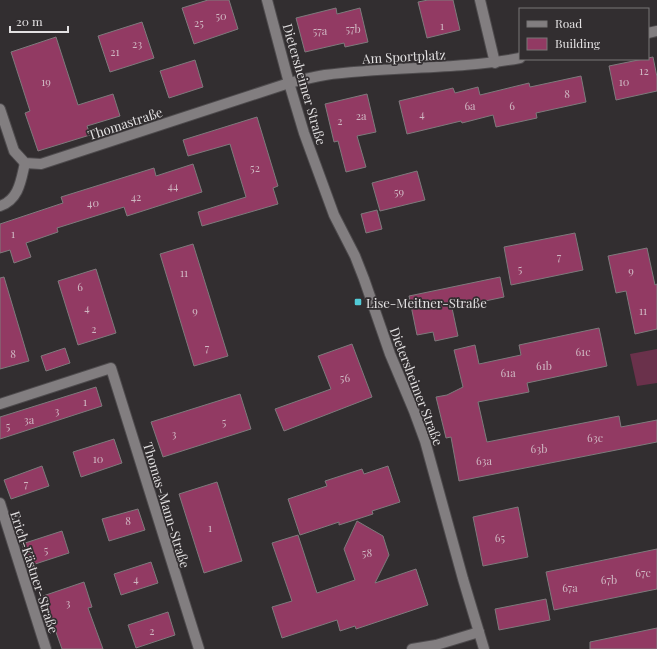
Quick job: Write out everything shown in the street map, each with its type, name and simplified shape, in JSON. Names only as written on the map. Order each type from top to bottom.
[{"type":"street","name":"Dietersheimer Straße","points":[[267,0],[304,133],[334,215],[355,256],[390,354],[426,445],[484,649]]},
{"type":"street","points":[[480,0],[494,63]]},
{"type":"street","name":"Am Sportplatz","points":[[289,83],[323,75],[359,71],[494,63],[519,58]]},
{"type":"street","name":"Thomastraße","points":[[25,163],[41,164],[289,83]]},
{"type":"street","points":[[0,109],[14,151],[25,163],[19,189],[13,198],[0,206]]},
{"type":"street","name":"Thomas-Mann-Straße","points":[[0,404],[111,368],[199,649]]},
{"type":"street","name":"Erich-Kästner-Straße","points":[[0,503],[46,649]]},
{"type":"street","points":[[412,649],[436,645],[479,632]]},
{"type":"shaded area","points":[[657,349],[657,383],[637,386],[630,354]]},
{"type":"building","points":[[208,0],[229,0],[238,29],[194,44],[182,8]]},
{"type":"building","points":[[428,0],[453,0],[460,30],[427,38],[418,2]]},
{"type":"building","points":[[336,8],[337,14],[360,8],[368,42],[345,47],[344,43],[305,52],[296,18]]},
{"type":"building","points":[[142,22],[154,58],[110,72],[98,36]]},
{"type":"building","points":[[56,37],[78,105],[113,94],[120,116],[87,126],[90,135],[38,151],[25,113],[30,111],[11,52]]},
{"type":"building","points":[[653,57],[657,77],[657,91],[616,100],[609,66],[638,60],[649,60],[649,58]]},
{"type":"building","points":[[195,60],[203,87],[169,98],[160,71]]},
{"type":"building","points":[[581,76],[586,102],[536,113],[537,118],[496,127],[493,115],[407,134],[399,101],[453,88],[455,93],[478,87],[480,95],[529,83],[530,87]]},
{"type":"building","points":[[367,94],[376,132],[357,136],[366,167],[346,172],[338,141],[334,142],[325,104]]},
{"type":"building","points":[[257,117],[278,186],[273,188],[278,204],[202,226],[198,212],[246,197],[230,144],[188,156],[183,140]]},
{"type":"building","points":[[193,164],[202,192],[127,216],[124,207],[57,228],[58,232],[26,243],[31,257],[14,263],[10,250],[0,253],[0,224],[63,203],[61,197],[154,168],[156,176]]},
{"type":"building","points":[[417,171],[425,200],[380,211],[372,183]]},
{"type":"building","points":[[377,210],[382,229],[366,233],[361,214]]},
{"type":"building","points":[[575,233],[583,270],[511,285],[504,247]]},
{"type":"building","points":[[193,244],[228,356],[194,366],[160,254]]},
{"type":"building","points":[[647,248],[655,285],[657,284],[657,329],[635,334],[626,291],[616,293],[608,256]]},
{"type":"building","points":[[96,269],[116,333],[78,345],[58,281]]},
{"type":"building","points":[[4,277],[29,361],[0,369],[0,278]]},
{"type":"building","points":[[500,277],[504,297],[452,308],[458,336],[435,341],[433,332],[417,335],[409,296]]},
{"type":"building","points":[[599,328],[607,366],[527,383],[529,392],[478,402],[487,442],[619,416],[621,427],[657,420],[657,442],[459,481],[451,437],[446,438],[436,397],[447,395],[463,387],[454,350],[475,345],[479,364],[521,355],[519,345]]},
{"type":"building","points":[[352,344],[372,397],[284,431],[275,409],[331,389],[318,356]]},
{"type":"building","points":[[65,348],[70,363],[46,371],[41,356]]},
{"type":"building","points":[[96,387],[102,406],[0,439],[0,417]]},
{"type":"building","points":[[240,394],[251,429],[163,457],[151,422]]},
{"type":"building","points":[[114,439],[122,463],[81,477],[73,452]]},
{"type":"building","points":[[42,466],[49,486],[11,499],[4,480]]},
{"type":"building","points":[[388,466],[400,502],[372,511],[373,514],[339,525],[339,522],[300,535],[288,499],[327,486],[325,481],[362,469],[364,474]]},
{"type":"building","points":[[217,482],[242,561],[204,573],[179,494]]},
{"type":"building","points":[[518,507],[528,557],[483,566],[473,517]]},
{"type":"building","points":[[138,509],[145,530],[109,541],[102,519]]},
{"type":"building","points":[[357,521],[383,536],[389,555],[375,583],[416,569],[428,605],[356,629],[355,626],[340,631],[337,620],[282,638],[272,607],[292,601],[272,543],[298,535],[317,593],[355,580],[344,549]]},
{"type":"building","points":[[62,531],[69,553],[29,566],[22,544]]},
{"type":"building","points":[[657,549],[657,589],[554,610],[546,572]]},
{"type":"building","points":[[151,562],[158,583],[121,595],[114,574]]},
{"type":"building","points":[[84,582],[92,607],[88,608],[103,649],[62,649],[43,596]]},
{"type":"building","points":[[546,599],[550,620],[499,630],[495,609]]},
{"type":"building","points":[[168,612],[175,635],[136,648],[128,625]]},
{"type":"building","points":[[657,628],[657,649],[590,649],[590,642]]},
{"type":"place","name":"Lise-Meitner-Straße","points":[[358,302]]}]
